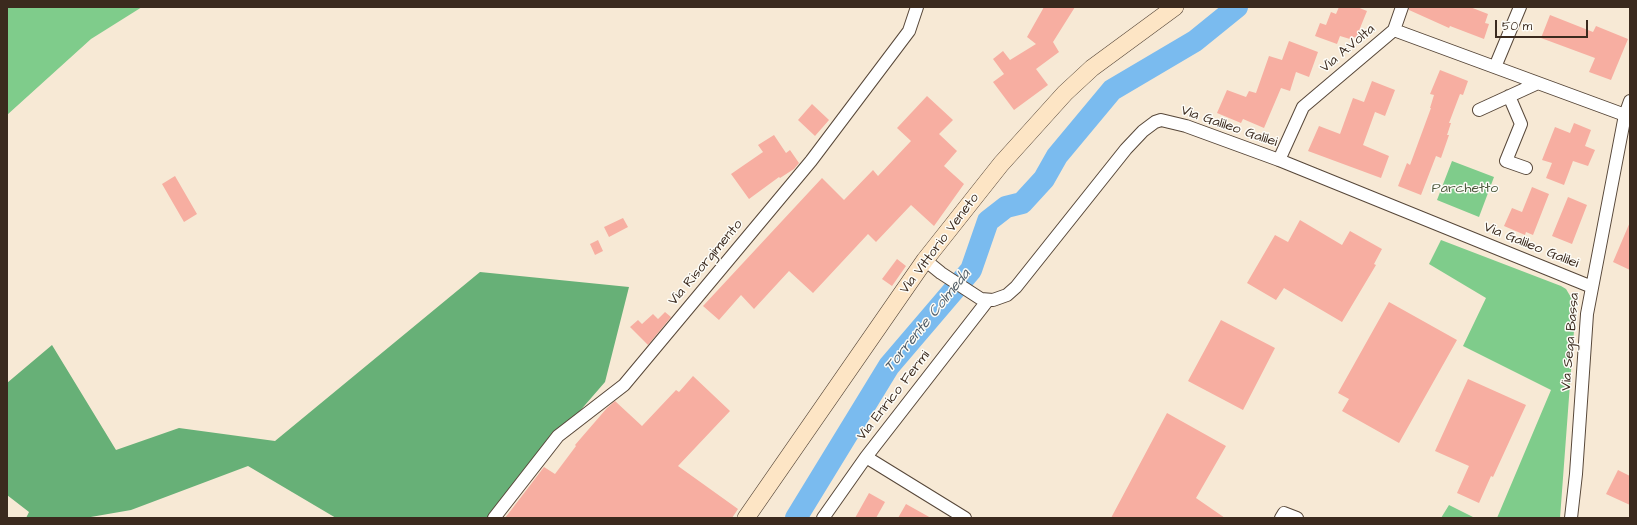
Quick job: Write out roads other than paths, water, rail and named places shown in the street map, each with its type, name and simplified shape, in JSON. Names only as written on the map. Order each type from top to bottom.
[{"type":"main road","name":"Via Vittorio Veneto","points":[[746,518],[925,260],[1001,164],[1065,93],[1092,68],[1175,7]]},
{"type":"street","name":"Via Risorgimento","points":[[494,518],[558,436],[624,386],[811,161],[909,31],[917,7]]},
{"type":"street","points":[[1394,30],[1402,7]]},
{"type":"street","points":[[1495,67],[1520,7]]},
{"type":"street","name":"Via A.Volta","points":[[1279,160],[1303,107],[1394,30],[1625,116]]},
{"type":"street","points":[[1479,110],[1538,83]]},
{"type":"street","points":[[1509,96],[1521,124],[1506,161],[1526,168]]},
{"type":"street","name":"Via Sega Bassa","points":[[1571,518],[1576,474],[1587,314],[1625,116],[1630,101]]},
{"type":"street","name":"Via Galileo Galilei","points":[[925,260],[976,297],[988,300],[1002,298],[1010,293],[1126,149],[1155,122],[1161,120],[1186,126],[1279,160],[1592,287]]},
{"type":"street","name":"Via Enrico Fermi","points":[[966,518],[866,457],[988,300]]},
{"type":"street","points":[[823,518],[866,457]]},
{"type":"street","points":[[1281,518],[1284,513],[1297,518]]},
{"type":"waterway","name":"Torrente Colmeda","points":[[796,518],[889,366],[971,270],[988,221],[1006,207],[1022,203],[1044,179],[1057,156],[1112,90],[1195,41],[1237,7]]},
{"type":"park label","name":"Parchetto","points":[[1465,189]]}]
